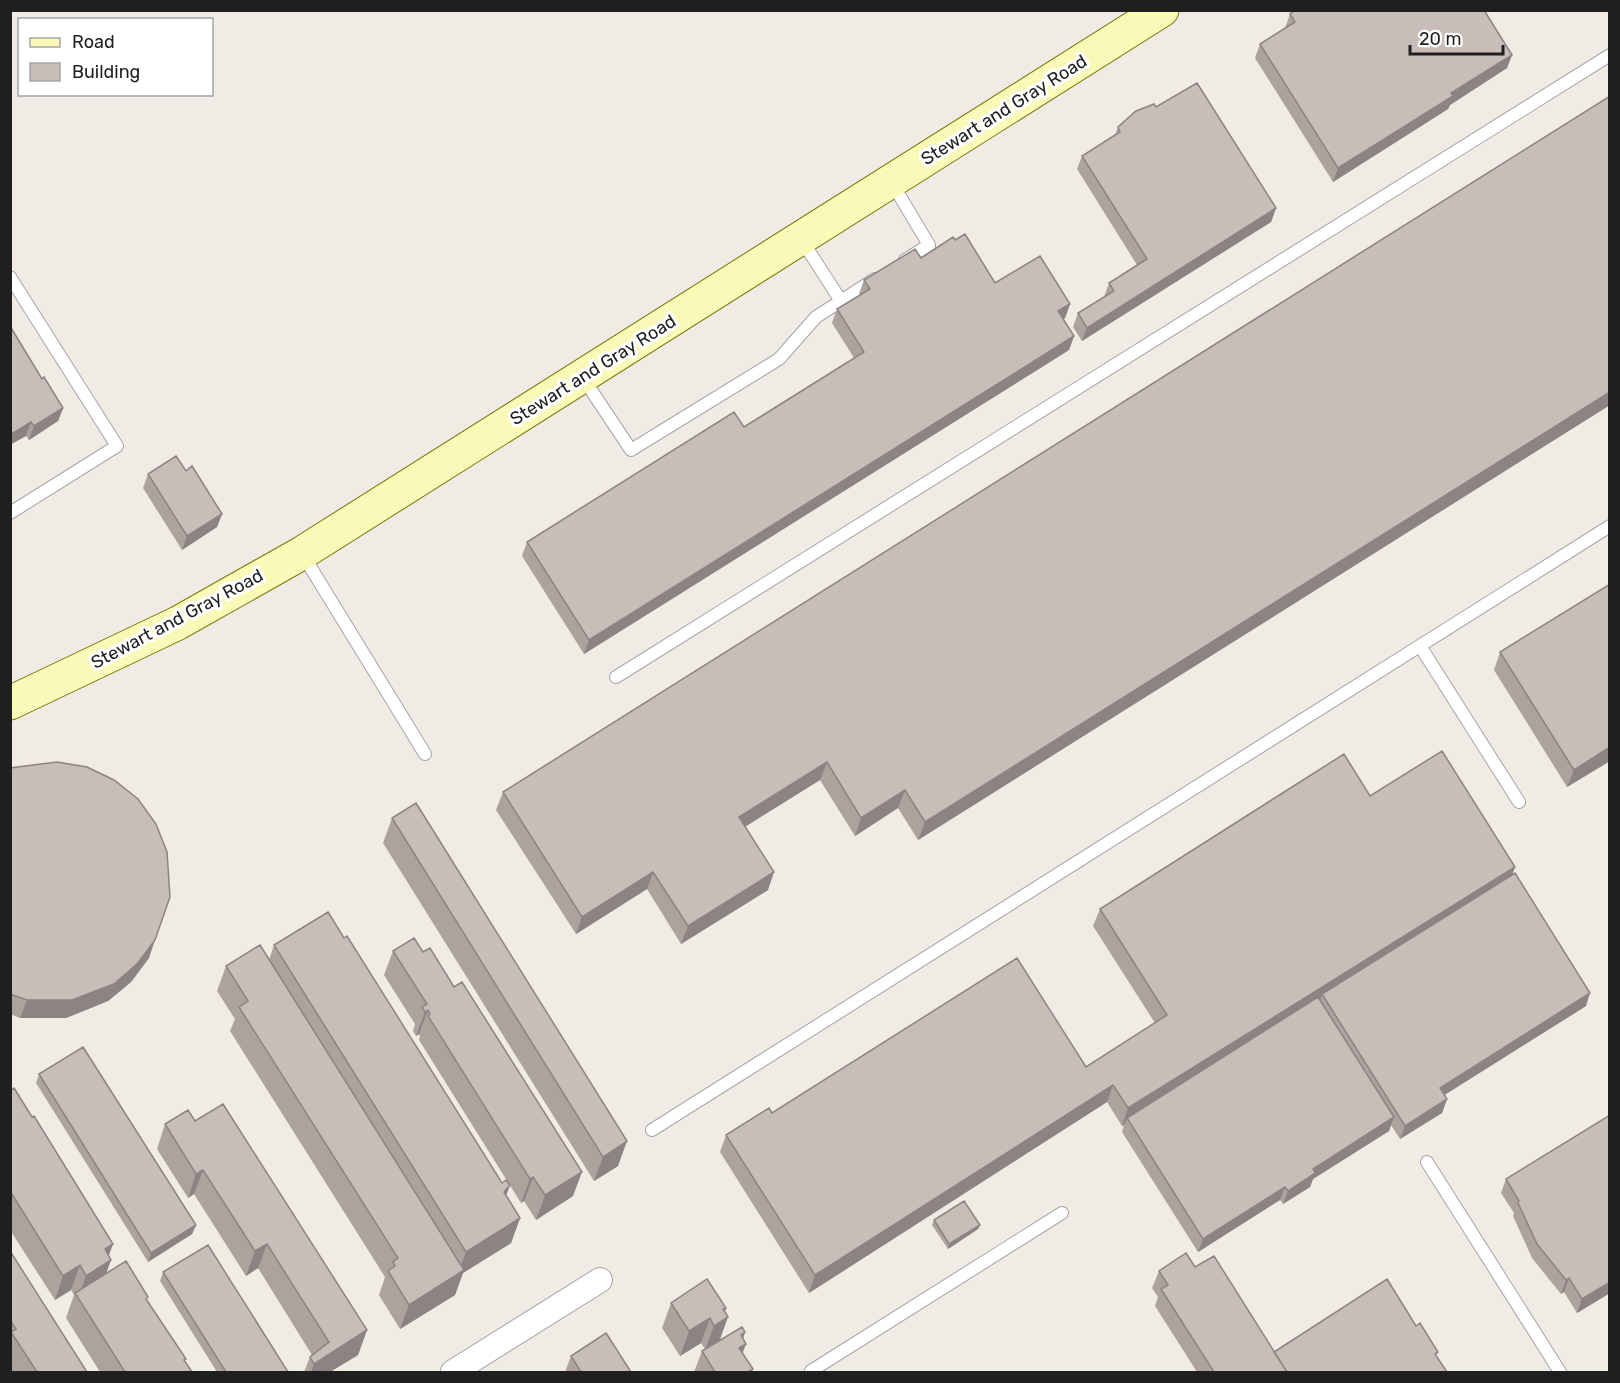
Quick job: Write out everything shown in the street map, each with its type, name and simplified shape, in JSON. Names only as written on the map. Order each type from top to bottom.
[{"type":"main road","name":"Stewart and Gray Road","points":[[10,703],[178,622],[302,553],[1162,10]]},
{"type":"street","points":[[453,1372],[600,1280]]},
{"type":"lane","points":[[616,677],[1610,55]]},
{"type":"lane","points":[[583,377],[632,450],[779,358],[816,317],[929,245],[891,181]]},
{"type":"lane","points":[[800,238],[841,301]]},
{"type":"lane","points":[[10,277],[117,446],[10,513]]},
{"type":"lane","points":[[652,1130],[1610,526]]},
{"type":"lane","points":[[302,553],[425,754]]},
{"type":"lane","points":[[1420,646],[1519,802]]},
{"type":"lane","points":[[1427,1161],[1560,1372]]},
{"type":"lane","points":[[811,1371],[1062,1213]]},
{"type":"building","points":[[1295,10],[1484,10],[1512,55],[1451,93],[1453,96],[1338,168],[1260,44],[1295,22],[1290,14]]},
{"type":"building","points":[[1197,83],[1276,208],[1087,328],[1078,313],[1114,291],[1109,283],[1147,259],[1082,156],[1120,132],[1118,127],[1136,111],[1154,104],[1156,107]]},
{"type":"building","points":[[1610,96],[1610,392],[925,822],[905,790],[861,818],[827,762],[739,817],[774,872],[688,926],[653,872],[582,917],[503,792]]},
{"type":"building","points":[[965,234],[995,283],[1040,256],[1070,304],[1058,311],[1074,336],[589,640],[527,542],[734,412],[744,427],[864,352],[837,309],[870,289],[864,280],[915,249],[921,258],[953,237],[955,240]]},
{"type":"building","points":[[10,326],[42,379],[44,377],[63,408],[34,426],[31,422],[10,435]]},
{"type":"building","points":[[176,456],[186,471],[192,466],[222,514],[187,536],[148,474]]},
{"type":"building","points":[[1610,584],[1610,747],[1574,770],[1500,652]]},
{"type":"building","points":[[1442,751],[1515,867],[1128,1108],[1113,1085],[815,1275],[726,1135],[769,1108],[772,1113],[1017,958],[1086,1067],[1167,1015],[1100,909],[1344,754],[1370,796]]},
{"type":"building","points":[[57,762],[87,767],[114,780],[138,799],[156,824],[167,852],[170,897],[155,940],[137,964],[114,984],[72,1000],[27,1000],[10,994],[10,768]]},
{"type":"building","points":[[416,803],[627,1141],[603,1157],[392,818]]},
{"type":"building","points":[[1515,873],[1590,993],[1440,1088],[1447,1099],[1405,1126],[1322,994]]},
{"type":"building","points":[[328,912],[344,938],[347,936],[502,1183],[506,1180],[510,1185],[504,1192],[520,1218],[466,1252],[274,945]]},
{"type":"building","points":[[414,938],[423,952],[430,948],[454,987],[462,982],[582,1172],[545,1195],[533,1177],[530,1179],[428,1016],[430,1014],[428,1010],[425,1012],[422,1007],[427,1004],[393,951]]},
{"type":"building","points":[[260,945],[464,1270],[409,1305],[388,1271],[395,1266],[393,1262],[398,1258],[239,1007],[248,1001],[226,966]]},
{"type":"building","points":[[1318,997],[1394,1117],[1313,1169],[1315,1173],[1288,1191],[1285,1187],[1203,1239],[1127,1118]]},
{"type":"building","points":[[83,1047],[196,1225],[151,1253],[39,1074]]},
{"type":"building","points":[[14,1088],[32,1117],[34,1116],[113,1244],[105,1249],[111,1260],[86,1276],[80,1265],[63,1276],[10,1191],[10,1091]]},
{"type":"building","points":[[223,1104],[367,1330],[314,1364],[310,1357],[329,1342],[267,1244],[255,1251],[203,1170],[196,1174],[165,1124],[188,1110],[195,1121]]},
{"type":"building","points":[[1610,1115],[1610,1282],[1582,1299],[1569,1278],[1566,1280],[1537,1244],[1519,1201],[1506,1179]]},
{"type":"building","points":[[964,1201],[980,1225],[949,1244],[934,1220]]},
{"type":"building","points":[[208,1245],[288,1372],[226,1372],[163,1272]]},
{"type":"building","points":[[10,1251],[87,1372],[37,1372],[11,1332],[16,1329],[10,1320]]},
{"type":"building","points":[[1186,1253],[1195,1267],[1214,1256],[1287,1372],[1214,1372],[1161,1289],[1168,1285],[1159,1271]]},
{"type":"building","points":[[126,1261],[148,1297],[146,1299],[186,1359],[184,1360],[192,1372],[125,1372],[75,1293]]},
{"type":"building","points":[[707,1279],[726,1308],[723,1309],[728,1317],[714,1326],[710,1318],[689,1331],[671,1303]]},
{"type":"building","points":[[1387,1279],[1416,1326],[1420,1323],[1438,1352],[1435,1354],[1447,1372],[1287,1372],[1274,1352]]},
{"type":"building","points":[[742,1327],[745,1332],[741,1335],[746,1344],[739,1348],[753,1369],[748,1372],[715,1372],[702,1351]]},
{"type":"building","points":[[606,1333],[631,1372],[581,1372],[571,1356]]}]
